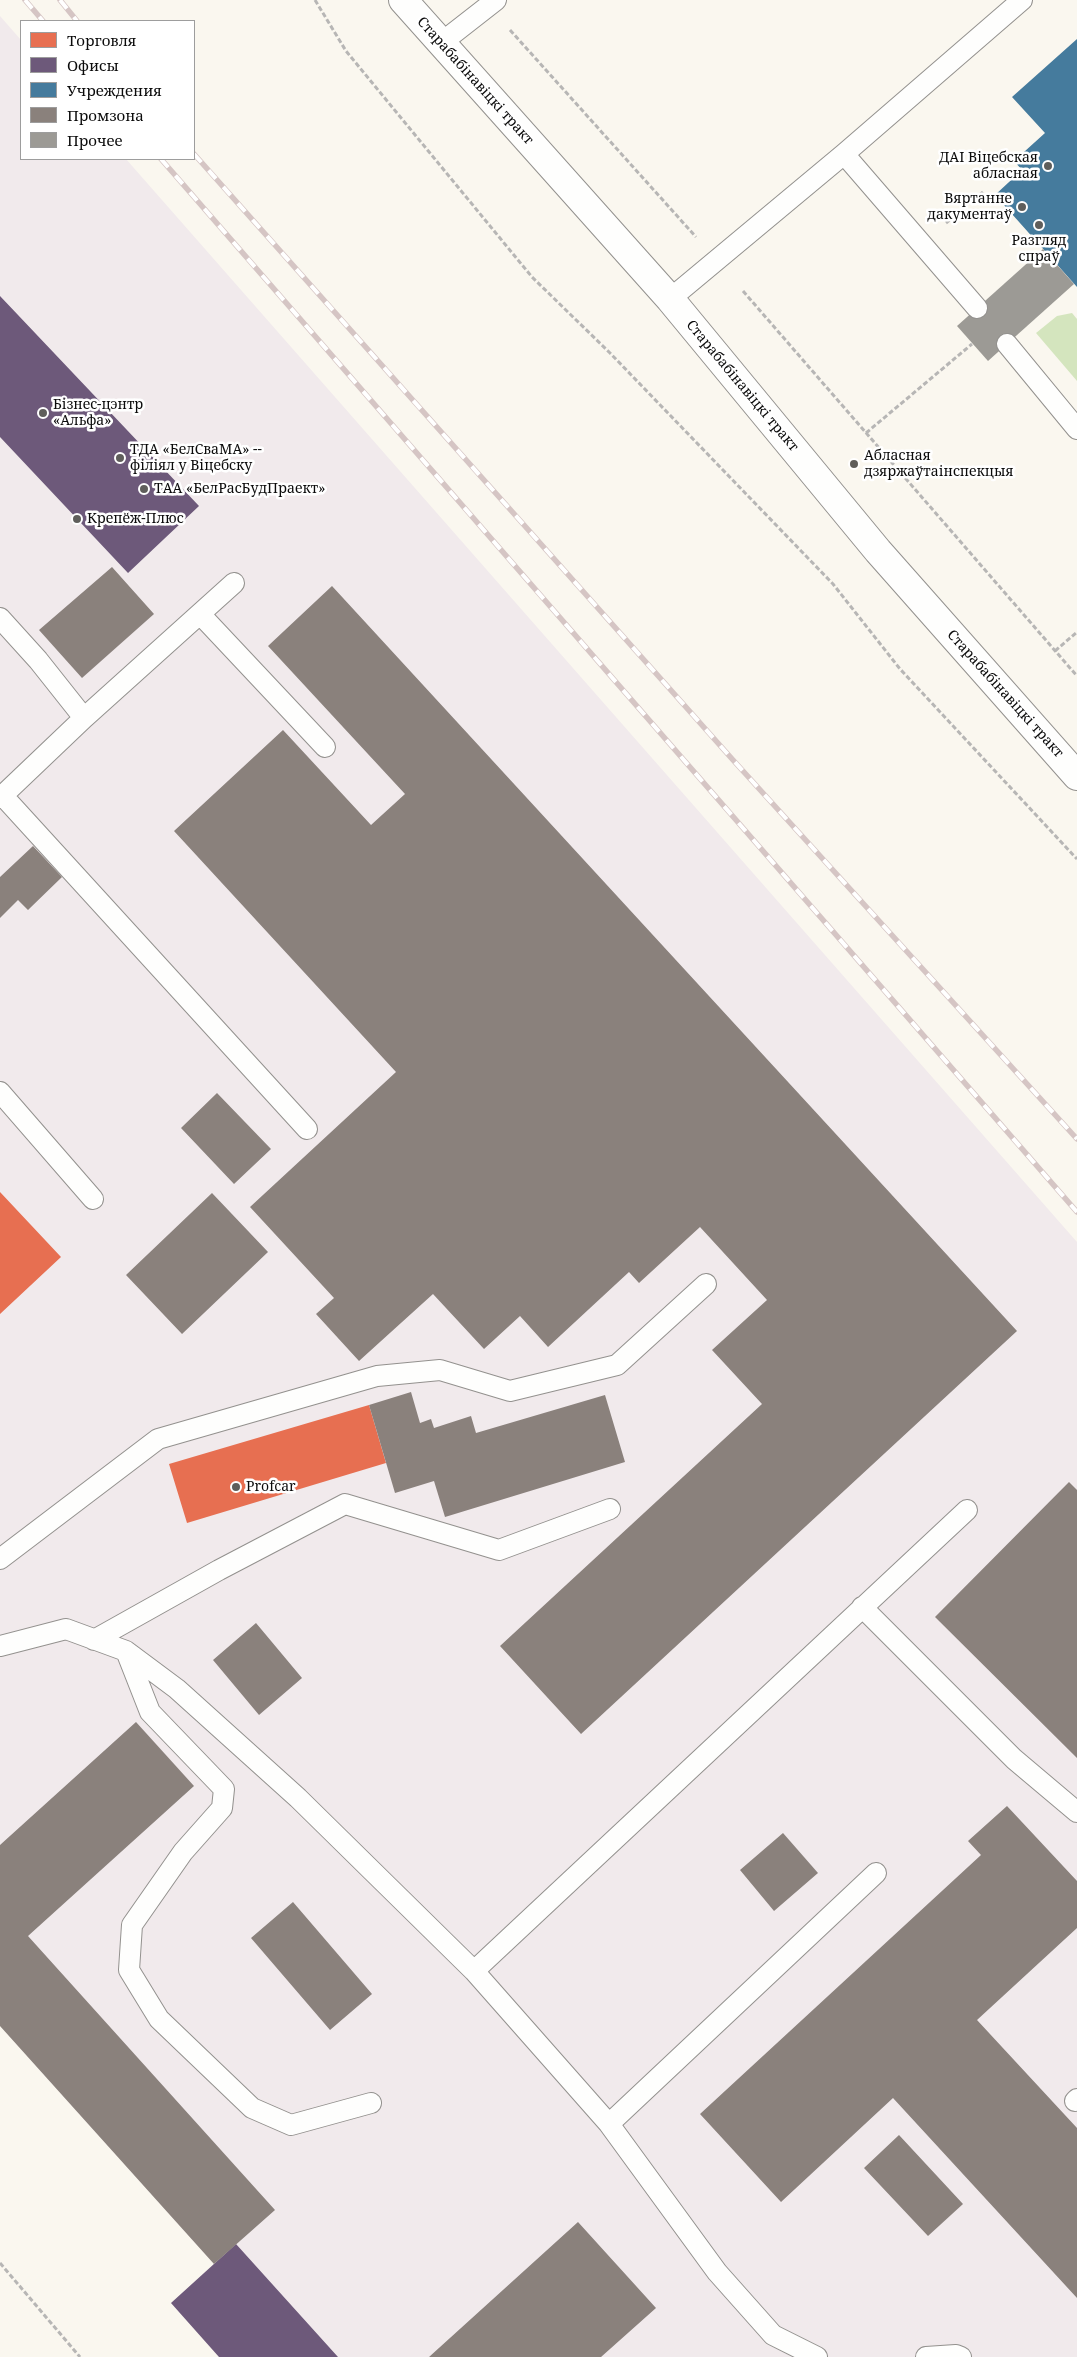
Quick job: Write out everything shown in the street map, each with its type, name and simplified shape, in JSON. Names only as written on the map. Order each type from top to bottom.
[{"type":"street","name":"Старабабінавіцкі тракт","points":[[403,0],[670,299],[878,551],[1077,776]]},
{"type":"lane","points":[[441,43],[496,0]]},
{"type":"lane","points":[[670,299],[844,154],[1022,0]]},
{"type":"lane","points":[[844,154],[977,308]]},
{"type":"lane","points":[[1007,344],[1077,430]]},
{"type":"lane","points":[[234,583],[84,718],[1,797],[307,1129]]},
{"type":"lane","points":[[200,614],[325,747]]},
{"type":"lane","points":[[0,618],[38,660],[84,718]]},
{"type":"lane","points":[[0,1092],[92,1199]]},
{"type":"lane","points":[[0,1559],[158,1439],[377,1376],[440,1370],[510,1391],[617,1365],[706,1284]]},
{"type":"lane","points":[[94,1640],[219,1570],[345,1504],[499,1550],[610,1509]]},
{"type":"lane","points":[[474,1971],[967,1510]]},
{"type":"lane","points":[[862,1607],[1014,1759],[1077,1812]]},
{"type":"lane","points":[[0,1646],[66,1629],[126,1651],[177,1689],[291,1792],[474,1971],[609,2124],[717,2272],[773,2335],[817,2357]]},
{"type":"lane","points":[[126,1651],[150,1712],[224,1789],[222,1808],[183,1852],[132,1925],[129,1970],[158,2019],[252,2108],[291,2125],[371,2103]]},
{"type":"lane","points":[[609,2124],[876,1873]]},
{"type":"lane","points":[[926,2357],[956,2354],[961,2357]]},
{"type":"path","points":[[315,0],[346,51],[532,277],[616,360],[833,584],[900,669],[1077,859]]},
{"type":"path","points":[[508,27],[702,244]]},
{"type":"path","points":[[941,227],[983,192]]},
{"type":"path","points":[[743,291],[1077,676]]},
{"type":"path","points":[[866,432],[972,344]]},
{"type":"path","points":[[1055,651],[1077,632]]},
{"type":"path","points":[[0,2263],[80,2357]]},
{"type":"shaded area","points":[[0,16],[20,39],[20,160],[127,160],[1077,1242],[1077,2357],[219,2357],[171,2303],[214,2264],[0,2026]]},
{"type":"green space","points":[[1072,313],[1077,319],[1077,381],[1036,333],[1057,316]]},
{"type":"building: Торговля","points":[[0,1192],[61,1257],[0,1314]]},
{"type":"building: Торговля","points":[[369,1405],[386,1463],[187,1523],[169,1464]]},
{"type":"building: Офисы","points":[[0,296],[199,506],[128,573],[0,437]]},
{"type":"building: Офисы","points":[[236,2244],[338,2357],[219,2357],[171,2303]]},
{"type":"building: Учреждения","name":"ДАІ Віцебская абласная","points":[[1077,39],[1077,287],[995,195],[1022,170],[1014,161],[1045,133],[1012,97]]},
{"type":"building: Промзона","points":[[112,567],[154,614],[82,678],[39,630]]},
{"type":"building: Промзона","points":[[332,586],[1017,1331],[581,1734],[500,1646],[762,1404],[712,1350],[767,1300],[700,1227],[639,1283],[629,1272],[548,1347],[520,1316],[484,1349],[433,1294],[359,1361],[316,1314],[334,1298],[250,1207],[396,1072],[174,831],[283,730],[371,825],[405,794],[268,646]]},
{"type":"building: Промзона","points":[[33,846],[62,877],[28,910],[18,900],[0,918],[0,877]]},
{"type":"building: Промзона","points":[[217,1093],[271,1149],[234,1184],[181,1128]]},
{"type":"building: Промзона","points":[[212,1193],[268,1252],[182,1334],[126,1275]]},
{"type":"building: Промзона","points":[[411,1392],[420,1423],[431,1419],[434,1428],[471,1416],[476,1433],[605,1395],[625,1462],[445,1517],[434,1481],[395,1493],[369,1405]]},
{"type":"building: Промзона","points":[[1069,1482],[1077,1490],[1077,1758],[935,1617]]},
{"type":"building: Промзона","points":[[256,1623],[302,1678],[259,1715],[213,1660]]},
{"type":"building: Промзона","points":[[136,1722],[194,1786],[28,1936],[275,2210],[214,2264],[0,2026],[0,1845]]},
{"type":"building: Промзона","points":[[1007,1806],[1077,1881],[1077,1928],[977,2020],[1077,2128],[1077,2298],[893,2098],[781,2202],[700,2114],[981,1855],[968,1841]]},
{"type":"building: Промзона","points":[[783,1833],[818,1873],[774,1911],[740,1870]]},
{"type":"building: Промзона","points":[[293,1902],[372,1994],[330,2030],[251,1938]]},
{"type":"building: Промзона","points":[[899,2135],[963,2204],[928,2236],[864,2168]]},
{"type":"building: Промзона","points":[[578,2222],[656,2308],[601,2357],[429,2357]]},
{"type":"building: Прочее","points":[[1043,249],[1074,284],[988,361],[957,326]]},
{"type":"railway","points":[[25,0],[42,20]]},
{"type":"railway","points":[[60,0],[76,20]]},
{"type":"railway","points":[[195,155],[733,760],[1077,1139]]},
{"type":"railway","points":[[162,160],[1077,1212]]},
{"type":"place","name":"ДАІ Віцебская абласная","points":[[1048,166]]},
{"type":"place","name":"Вяртанне дакументаў","points":[[1022,207]]},
{"type":"place","name":"Разгляд спраў","points":[[1039,225]]},
{"type":"place","name":"Бізнес-цэнтр «Альфа»","points":[[43,413]]},
{"type":"place","name":"ТДА «БелСваМА» -- філіял у Віцебску","points":[[120,458]]},
{"type":"place","name":"Абласная дзяржаўтаінспекцыя","points":[[854,464]]},
{"type":"place","name":"ТАА «БелРасБудПраект»","points":[[144,489]]},
{"type":"place","name":"Крепёж-Плюс","points":[[77,519]]},
{"type":"place","name":"Profcar","points":[[236,1487]]}]
